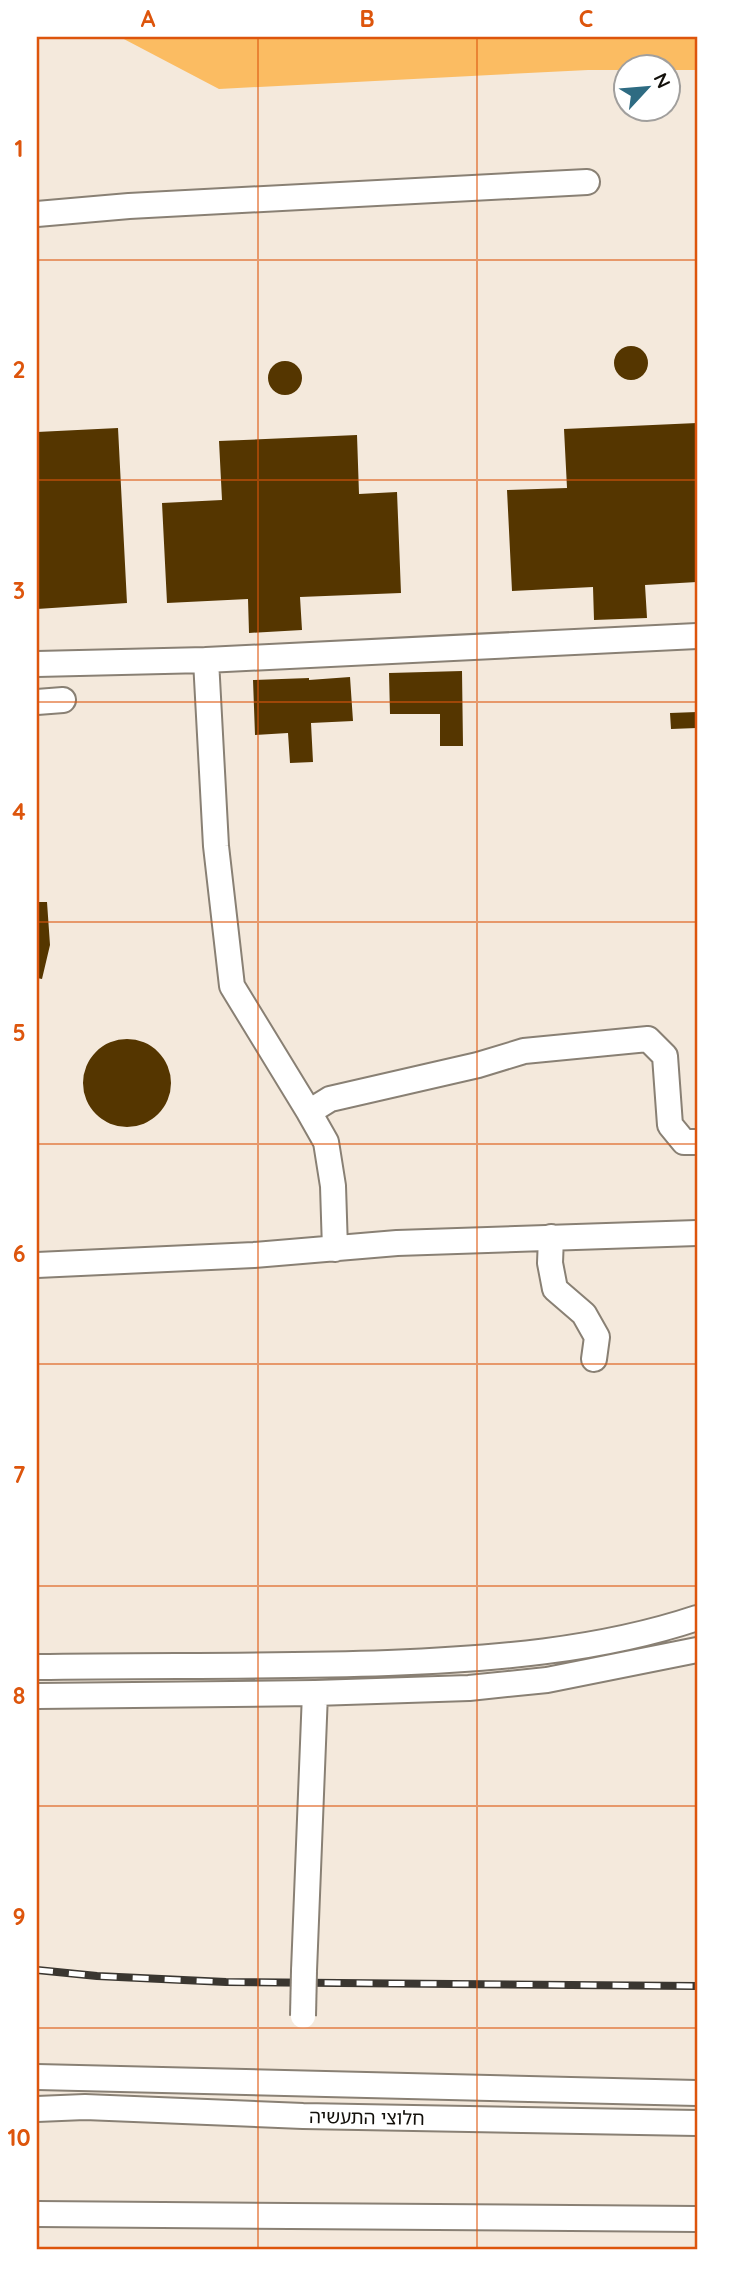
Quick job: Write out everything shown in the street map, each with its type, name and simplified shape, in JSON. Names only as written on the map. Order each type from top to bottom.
[{"type":"street","points":[[37,214],[587,182]]},
{"type":"street","points":[[37,664],[206,660],[697,636]]},
{"type":"street","points":[[206,660],[216,846],[232,986],[326,1142],[333,1186],[335,1249]]},
{"type":"street","points":[[37,702],[63,700]]},
{"type":"street","points":[[309,1112],[330,1099],[478,1065],[524,1051],[648,1039],[665,1056],[670,1125],[684,1142],[697,1142]]},
{"type":"street","points":[[37,1265],[335,1249],[397,1243],[697,1233]]},
{"type":"street","points":[[551,1237],[550,1264],[555,1289],[584,1314],[597,1337],[594,1359]]},
{"type":"street","points":[[37,1667],[327,1665],[467,1660],[557,1649],[638,1634],[697,1618]]},
{"type":"street","points":[[37,1696],[315,1693],[469,1688],[547,1680],[697,1650]]},
{"type":"street","points":[[303,2016],[315,1693]]},
{"type":"street","name":"חלוצי התעשיה","points":[[37,2077],[697,2093]]},
{"type":"street","name":"חלוצי התעשיה","points":[[37,2109],[85,2107],[303,2116],[697,2123]]},
{"type":"street","points":[[37,2214],[697,2219]]},
{"type":"shaded area","points":[[120,37],[697,37],[697,70],[682,70],[682,52],[612,52],[612,70],[219,89]]},
{"type":"building","points":[[631,346],[643,351],[648,363],[643,375],[631,380],[619,375],[614,363],[619,351]]},
{"type":"building","points":[[285,361],[297,366],[302,378],[297,390],[285,395],[273,390],[268,378],[273,366]]},
{"type":"building","points":[[697,423],[697,582],[645,585],[647,618],[594,620],[593,587],[512,591],[507,490],[567,488],[564,429]]},
{"type":"building","points":[[118,428],[127,603],[37,609],[37,432]]},
{"type":"building","points":[[357,435],[359,494],[397,492],[401,593],[300,597],[302,630],[249,633],[248,599],[167,603],[162,503],[222,500],[219,441]]},
{"type":"building","points":[[462,671],[463,746],[440,746],[440,714],[390,714],[389,673]]},
{"type":"building","points":[[350,677],[353,721],[311,723],[313,762],[290,763],[288,733],[255,735],[253,680]]},
{"type":"building","points":[[697,712],[697,728],[671,729],[670,713]]},
{"type":"building","points":[[37,902],[47,902],[50,945],[42,979],[37,978]]},
{"type":"building","points":[[127,1039],[152,1046],[164,1058],[171,1083],[164,1108],[152,1120],[127,1127],[102,1120],[90,1108],[83,1083],[90,1058],[102,1046]]},
{"type":"railway","points":[[37,1970],[97,1976],[226,1982],[697,1986]]}]
